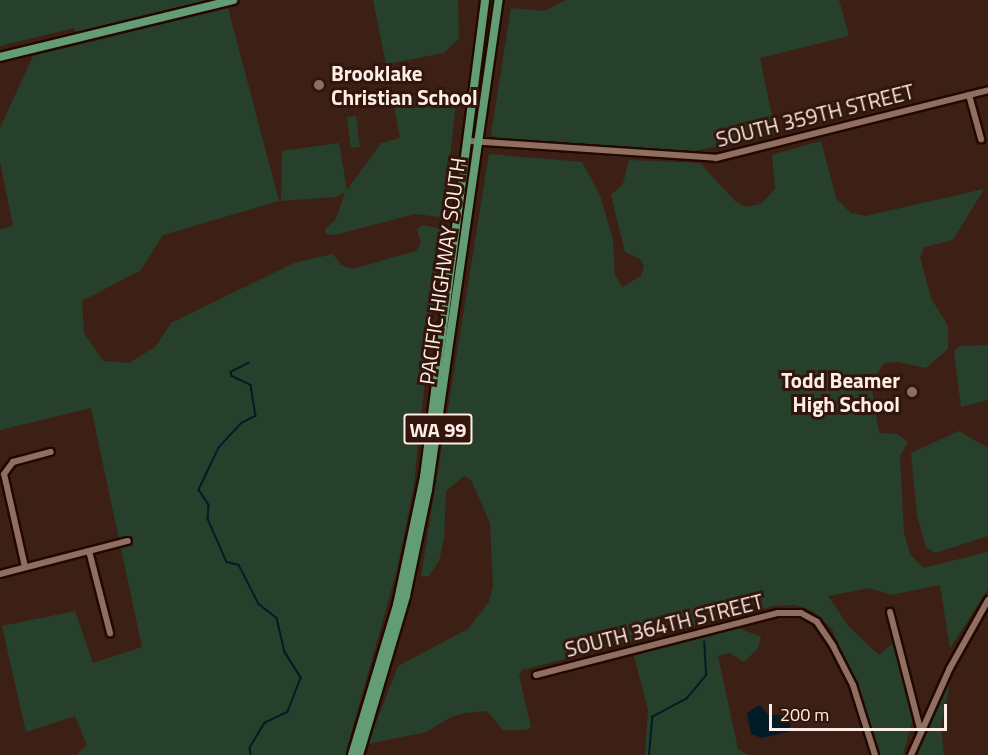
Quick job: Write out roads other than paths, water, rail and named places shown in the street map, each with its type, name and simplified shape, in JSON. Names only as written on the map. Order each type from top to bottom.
[{"type":"main road","points":[[0,57],[233,0]]},
{"type":"main road","name":"PACIFIC HIGHWAY SOUTH","points":[[352,755],[392,626],[417,514],[485,0]]},
{"type":"main road","name":"PACIFIC HIGHWAY SOUTH","points":[[359,755],[391,653],[419,537],[499,0]]},
{"type":"street","name":"SOUTH 359TH STREET","points":[[468,141],[716,158],[988,90]]},
{"type":"street","points":[[969,94],[981,139]]},
{"type":"street","points":[[25,567],[4,474],[12,462],[51,452]]},
{"type":"street","points":[[0,574],[128,541]]},
{"type":"street","points":[[89,551],[110,633]]},
{"type":"street","points":[[911,755],[920,730],[988,600]]},
{"type":"street","points":[[890,612],[920,730]]},
{"type":"street","name":"SOUTH 364TH STREET","points":[[536,675],[778,613],[801,613],[817,622],[833,646],[854,686],[875,755]]},
{"type":"water","points":[[759,705],[769,715],[786,715],[791,724],[788,732],[762,738],[751,734],[747,713]]},
{"type":"waterway","points":[[249,363],[231,372],[232,376],[251,385],[256,416],[242,423],[219,448],[199,490],[209,505],[208,519],[227,562],[239,565],[259,604],[277,618],[285,652],[301,678],[288,712],[265,723],[250,748],[251,755]]},
{"type":"waterway","points":[[649,755],[652,717],[687,698],[706,675],[704,642]]},
{"type":"place","name":"Brooklake Christian School","points":[[319,85]]},
{"type":"place","name":"Todd Beamer High School","points":[[912,392]]}]
